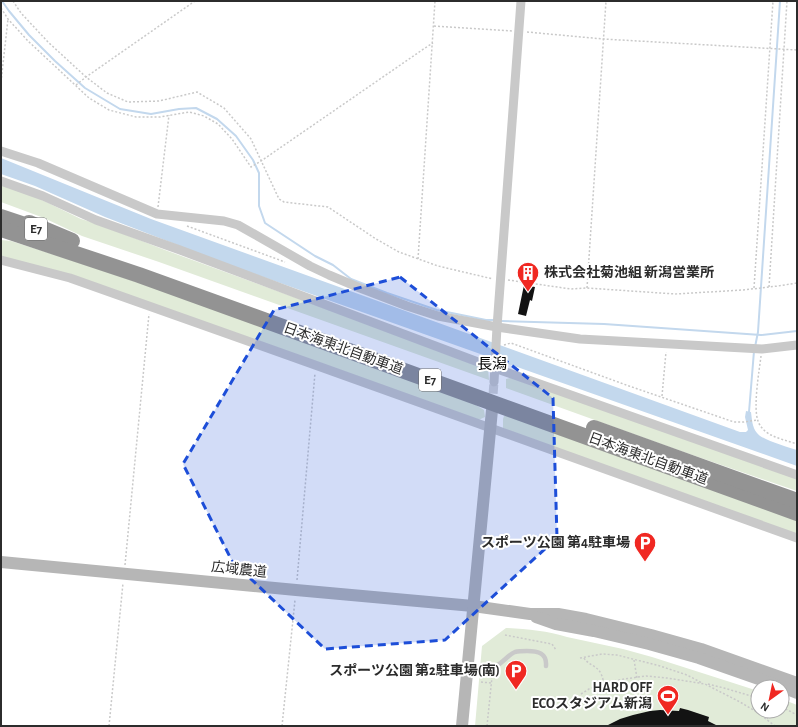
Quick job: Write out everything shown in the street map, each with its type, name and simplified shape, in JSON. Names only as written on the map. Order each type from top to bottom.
[{"type":"highway","points":[[1,213],[21,220],[67,245]]},
{"type":"highway","name":"日本海東北自動車道","points":[[1,217],[139,275],[797,513]]},
{"type":"highway","name":"日本海東北自動車道","points":[[1,229],[67,245],[214,290],[797,501]]},
{"type":"highway","points":[[1,233],[67,245]]},
{"type":"street","points":[[494,382],[494,367],[501,343],[497,322],[519,32],[520,1]]},
{"type":"street","points":[[1,151],[38,163],[157,214],[224,221],[238,225],[310,266],[360,288],[438,316],[497,322],[580,339],[761,349],[797,345]]},
{"type":"street","points":[[1,181],[43,196],[96,220],[494,367],[797,475]]},
{"type":"street","points":[[1,260],[70,278],[797,538]]},
{"type":"street","points":[[462,726],[492,410]]},
{"type":"street","name":"広域農道","points":[[1,562],[473,606],[530,614]]},
{"type":"street","points":[[530,614],[558,614],[586,619],[652,635],[701,649],[797,683]]},
{"type":"street","points":[[530,614],[556,624],[601,632],[671,650],[699,658],[758,679]]},
{"type":"lane","points":[[468,666],[492,668],[500,664],[513,653],[520,651],[538,652],[543,655],[546,661],[546,666]]},
{"type":"path","points":[[13,1],[21,13],[48,42],[86,77],[107,93],[128,102],[159,101],[197,92],[224,108],[251,139],[279,199],[284,202],[328,207],[389,247],[418,259],[438,266],[492,279],[571,289],[587,288],[675,294],[743,290],[797,283]]},
{"type":"path","points":[[76,85],[195,1]]},
{"type":"path","points":[[418,259],[435,1]]},
{"type":"path","points":[[587,288],[606,1]]},
{"type":"path","points":[[754,288],[773,1]]},
{"type":"path","points":[[769,286],[787,1]]},
{"type":"path","points":[[1,8],[8,19],[28,41],[89,98],[109,110],[136,117],[160,116],[189,112],[204,116],[218,124],[232,139],[251,167],[433,43]]},
{"type":"path","points":[[1,82],[8,19]]},
{"type":"path","points":[[434,26],[603,39],[797,50]]},
{"type":"path","points":[[157,214],[160,202],[169,115]]},
{"type":"path","points":[[182,224],[287,263]]},
{"type":"path","points":[[109,726],[151,307]]},
{"type":"path","points":[[501,343],[511,343],[734,422],[757,420]]},
{"type":"path","points":[[662,397],[667,344]]},
{"type":"path","points":[[761,349],[756,403],[757,420],[765,431],[771,435],[797,444]]},
{"type":"path","points":[[282,726],[316,365]]},
{"type":"path","points":[[505,635],[552,644],[556,650]]},
{"type":"path","points":[[580,658],[602,654],[617,655],[660,666],[687,675],[750,708]]},
{"type":"path","points":[[584,658],[601,673],[604,684]]},
{"type":"path","points":[[634,659],[637,678]]},
{"type":"path","points":[[581,694],[589,689],[604,684],[646,676],[705,684],[750,696]]},
{"type":"path","points":[[487,726],[492,677]]},
{"type":"path","points":[[481,682],[491,683]]},
{"type":"path","points":[[767,719],[775,726]]},
{"type":"highlighted area","points":[[400,277],[553,398],[557,538],[445,640],[325,649],[232,561],[183,464],[274,310]]},
{"type":"green space","points":[[1,185],[38,198],[81,219],[101,225],[165,250],[488,368],[489,380],[82,236],[44,218],[1,202]]},
{"type":"green space","points":[[1,240],[11,241],[69,259],[242,319],[471,402],[484,410],[485,417],[476,421],[1,258]]},
{"type":"green space","points":[[515,377],[797,477],[797,491],[506,388],[506,379]]},
{"type":"green space","points":[[504,416],[509,416],[797,520],[797,540],[513,433],[503,428]]},
{"type":"green space","points":[[506,628],[545,632],[623,649],[750,688],[750,719],[790,719],[790,702],[797,705],[797,726],[475,726],[482,646]]},
{"type":"water","points":[[1,158],[151,219],[740,432],[746,432],[748,430],[745,417],[746,411],[751,412],[752,423],[760,436],[775,443],[797,450],[797,466],[232,266],[105,217],[35,186],[1,174]]},
{"type":"building","points":[[524,285],[535,287],[532,301],[530,300],[526,316],[518,314]]},
{"type":"building","name":"HARD OFF ECOスタジアム新潟","points":[[680,708],[709,717],[708,721],[718,726],[606,726],[620,719],[633,715],[660,710],[679,711]]},
{"type":"waterway","points":[[2,1],[29,35],[55,61],[85,88],[120,109],[151,114],[179,109],[196,108],[217,119],[236,136],[253,160],[259,173],[259,206],[265,223],[315,256],[333,265],[351,279],[387,293],[437,310],[486,320],[495,320]]},
{"type":"waterway","points":[[755,347],[758,332],[780,1]]},
{"type":"waterway","points":[[501,321],[604,324],[761,335],[797,331]]},
{"type":"waterway","points":[[749,412],[754,351]]},
{"type":"tunnel","points":[[492,407],[494,382]]},
{"type":"place","name":"株式会社菊池組 新潟営業所","points":[[528,292]]},
{"type":"place","name":"スポーツ公園 第4駐車場","points":[[645,562]]},
{"type":"place","name":"スポーツ公園 第2駐車場(南)","points":[[516,690]]},
{"type":"place","name":"HARD OFF ECOスタジアム新潟","points":[[668,716]]},
{"type":"district","name":"長潟","points":[[492,364]]}]
